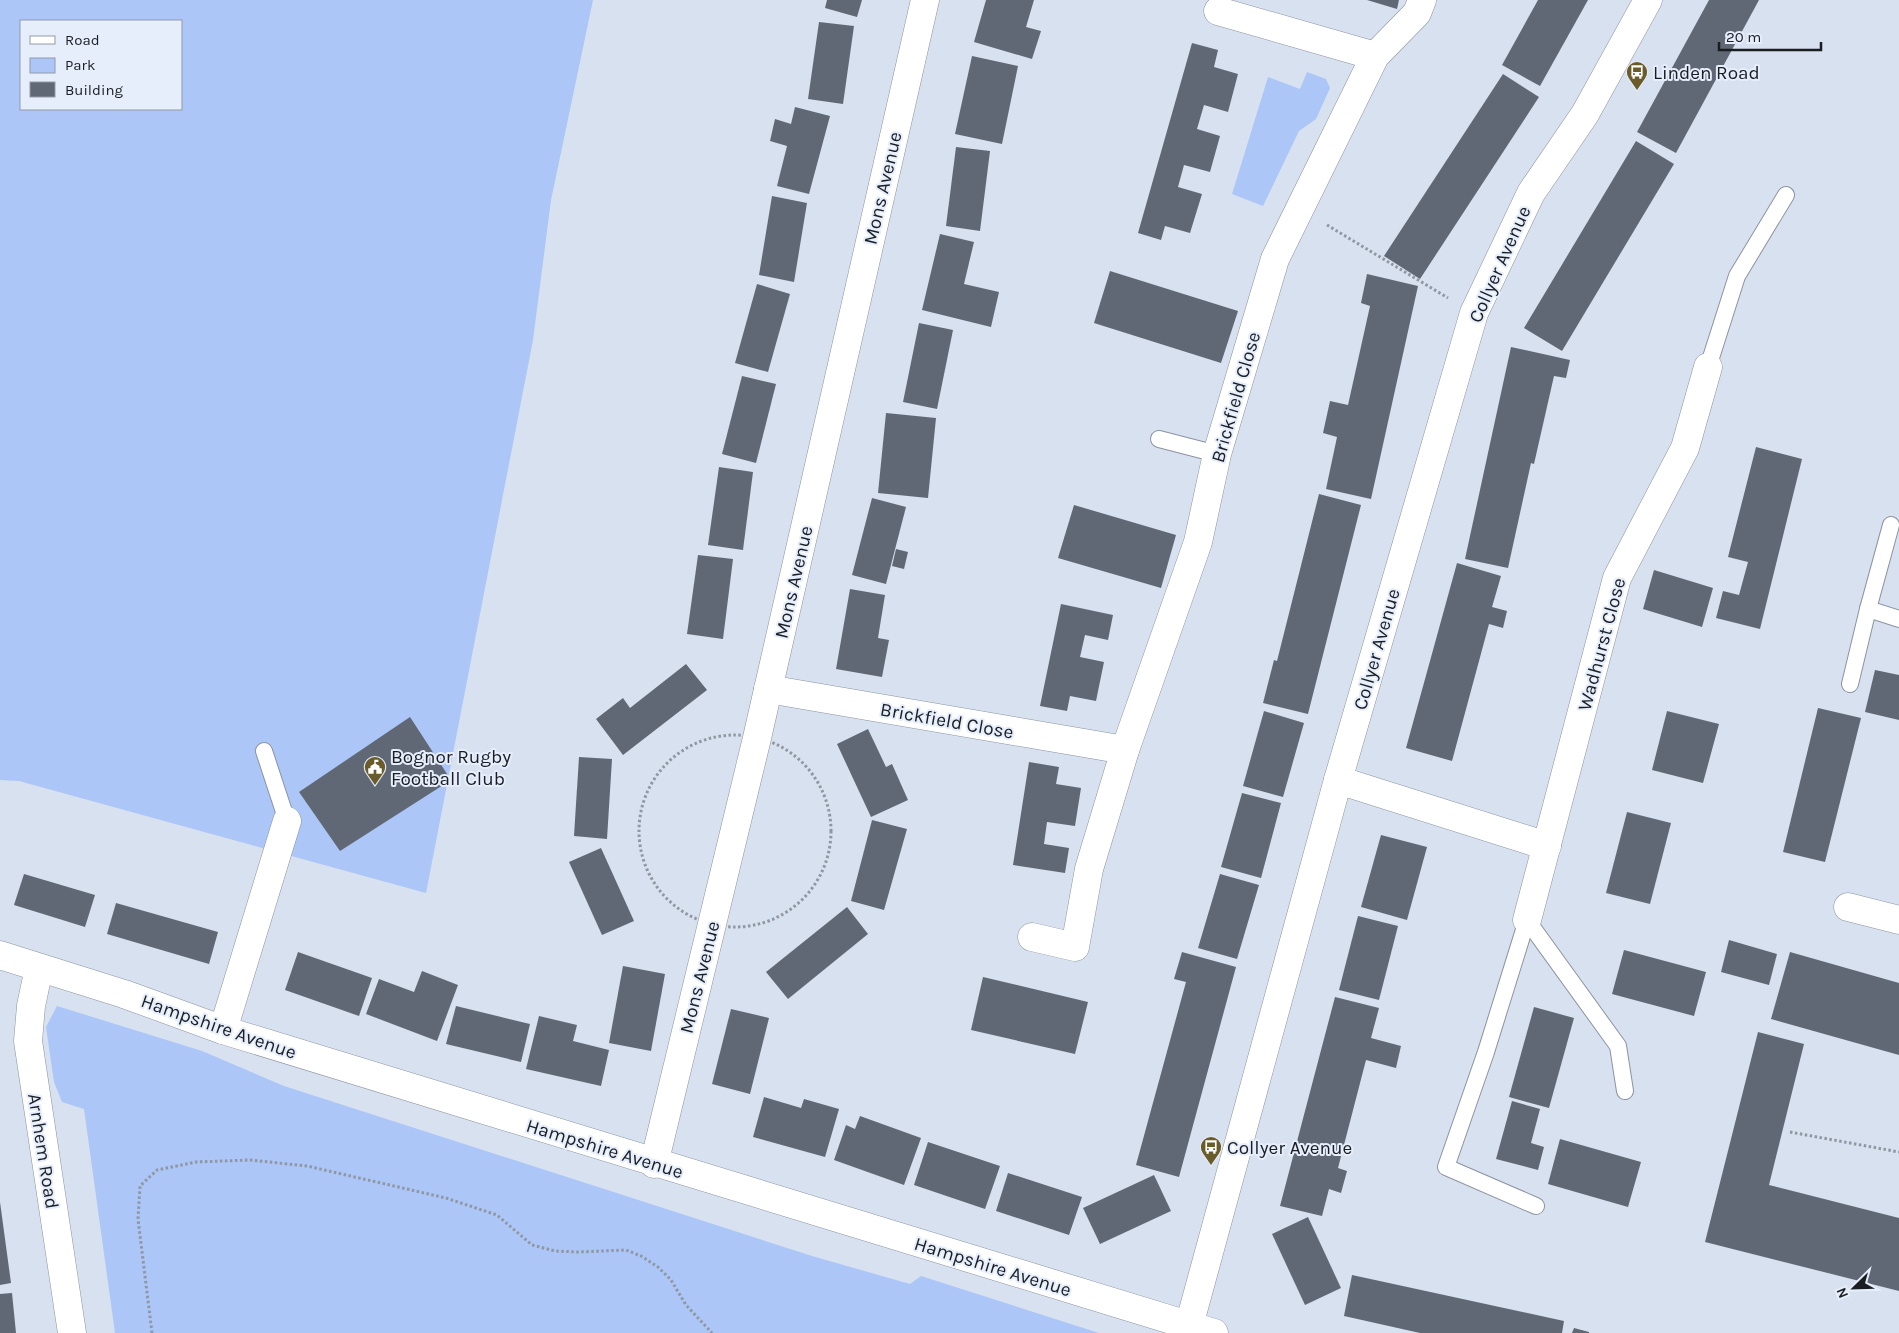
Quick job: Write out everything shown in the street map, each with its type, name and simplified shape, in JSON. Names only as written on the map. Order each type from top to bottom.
[{"type":"street","name":"Mons Avenue","points":[[654,1164],[768,689],[925,0]]},
{"type":"street","name":"Brickfield Close","points":[[1032,937],[1075,947],[1089,869],[1125,750],[1198,542],[1217,454],[1275,259],[1375,56],[1417,13],[1422,0]]},
{"type":"street","name":"Collyer Avenue","points":[[1197,1331],[1338,780],[1474,313],[1532,193],[1585,114],[1648,0]]},
{"type":"street","points":[[1218,11],[1375,56]]},
{"type":"street","name":"Wadhurst Close","points":[[1527,920],[1617,578],[1685,448],[1708,367]]},
{"type":"street","name":"Brickfield Close","points":[[768,689],[1125,750]]},
{"type":"street","points":[[1338,780],[1547,846]]},
{"type":"street","points":[[223,1030],[287,821]]},
{"type":"street","points":[[1848,907],[1899,920]]},
{"type":"street","name":"Hampshire Avenue","points":[[0,955],[124,994],[223,1030],[1197,1331]]},
{"type":"street","name":"Arnhem Road","points":[[39,968],[31,1006],[28,1041],[72,1333]]},
{"type":"lane","points":[[1708,367],[1737,276],[1786,195]]},
{"type":"lane","points":[[1159,439],[1217,454]]},
{"type":"lane","points":[[1850,684],[1868,608],[1891,525]]},
{"type":"lane","points":[[1868,608],[1899,619]]},
{"type":"lane","points":[[264,751],[287,821]]},
{"type":"lane","points":[[1527,920],[1618,1046],[1625,1091]]},
{"type":"lane","points":[[1527,920],[1486,1052],[1446,1167],[1536,1206]]},
{"type":"path","points":[[1299,208],[1474,313]]},
{"type":"path","points":[[1790,1132],[1899,1152]]},
{"type":"path","points":[[152,1333],[138,1219],[140,1186],[157,1170],[196,1162],[250,1160],[307,1166],[462,1203],[497,1215],[532,1245],[555,1251],[626,1250],[658,1266],[671,1280],[686,1305],[712,1333]]},
{"type":"green space","points":[[0,0],[593,0],[551,200],[533,340],[426,893],[19,781],[0,780]]},
{"type":"green space","points":[[1307,72],[1326,79],[1330,88],[1316,119],[1299,131],[1263,206],[1232,194],[1268,77],[1300,89]]},
{"type":"green space","points":[[57,1006],[202,1051],[284,1086],[812,1256],[910,1284],[921,1276],[1099,1333],[115,1333],[84,1109],[62,1102],[54,1082],[46,1027]]},
{"type":"building","points":[[827,0],[862,0],[857,17],[825,8]]},
{"type":"building","points":[[986,0],[1034,0],[1026,27],[1041,31],[1032,59],[974,42]]},
{"type":"building","points":[[1367,0],[1399,0],[1397,9]]},
{"type":"building","points":[[1538,0],[1588,0],[1540,86],[1502,65]]},
{"type":"building","points":[[1709,0],[1759,0],[1676,153],[1637,132]]},
{"type":"building","points":[[819,22],[854,26],[843,104],[808,99]]},
{"type":"building","points":[[1192,43],[1218,50],[1214,67],[1238,74],[1228,112],[1204,105],[1197,129],[1220,136],[1210,172],[1184,165],[1178,187],[1202,194],[1190,233],[1165,226],[1161,240],[1138,233]]},
{"type":"building","points":[[972,56],[1018,66],[1002,144],[955,134]]},
{"type":"building","points":[[1503,74],[1539,97],[1420,279],[1384,256]]},
{"type":"building","points":[[795,107],[830,116],[809,194],[777,186],[787,146],[770,141],[775,119],[791,124]]},
{"type":"building","points":[[1636,141],[1674,164],[1562,351],[1524,328]]},
{"type":"building","points":[[956,147],[990,151],[980,231],[946,226]]},
{"type":"building","points":[[772,196],[807,203],[794,282],[759,275]]},
{"type":"building","points":[[940,234],[974,242],[964,284],[999,292],[991,327],[922,310]]},
{"type":"building","points":[[1110,271],[1238,311],[1221,363],[1094,323]]},
{"type":"building","points":[[1367,274],[1418,286],[1371,499],[1326,489],[1337,437],[1323,433],[1330,401],[1348,405],[1370,306],[1361,303]]},
{"type":"building","points":[[757,284],[790,294],[768,372],[735,363]]},
{"type":"building","points":[[919,323],[953,330],[937,409],[903,402]]},
{"type":"building","points":[[1511,347],[1570,360],[1566,378],[1554,376],[1534,464],[1531,463],[1508,568],[1465,559]]},
{"type":"building","points":[[742,376],[776,384],[756,463],[722,454]]},
{"type":"building","points":[[886,413],[936,418],[928,498],[878,493]]},
{"type":"building","points":[[1756,447],[1802,459],[1760,629],[1716,618],[1723,591],[1739,595],[1748,562],[1728,557]]},
{"type":"building","points":[[719,467],[753,472],[743,550],[708,545]]},
{"type":"building","points":[[1319,494],[1361,505],[1308,714],[1263,703],[1274,660],[1277,661]]},
{"type":"building","points":[[872,498],[906,507],[886,584],[852,575]]},
{"type":"building","points":[[1074,505],[1176,535],[1161,588],[1058,558]]},
{"type":"building","points":[[896,549],[908,552],[904,569],[892,566]]},
{"type":"building","points":[[698,555],[733,559],[723,639],[687,634]]},
{"type":"building","points":[[1457,563],[1501,576],[1492,607],[1507,611],[1503,628],[1489,624],[1452,761],[1406,748]]},
{"type":"building","points":[[1654,570],[1713,588],[1702,627],[1643,609]]},
{"type":"building","points":[[850,589],[885,595],[878,638],[889,640],[882,677],[836,669]]},
{"type":"building","points":[[1061,604],[1113,615],[1108,640],[1085,635],[1080,657],[1104,662],[1096,701],[1070,696],[1067,711],[1040,706]]},
{"type":"building","points":[[686,664],[707,690],[623,755],[596,719],[623,698],[630,708]]},
{"type":"building","points":[[1875,670],[1899,675],[1899,720],[1865,712]]},
{"type":"building","points":[[1818,708],[1861,718],[1825,862],[1783,852]]},
{"type":"building","points":[[1264,711],[1304,723],[1283,797],[1243,786]]},
{"type":"building","points":[[1667,711],[1719,724],[1703,783],[1652,770]]},
{"type":"building","name":"Bognor Rugby Football Club","points":[[410,717],[451,780],[340,851],[299,792]]},
{"type":"building","points":[[868,729],[886,767],[892,764],[908,800],[871,817],[837,744]]},
{"type":"building","points":[[579,757],[612,759],[607,839],[574,836]]},
{"type":"building","points":[[1029,762],[1059,767],[1056,784],[1081,788],[1075,826],[1047,822],[1044,844],[1069,848],[1065,873],[1013,865]]},
{"type":"building","points":[[1242,793],[1281,803],[1261,878],[1221,867]]},
{"type":"building","points":[[1627,812],[1671,823],[1650,904],[1606,893]]},
{"type":"building","points":[[872,820],[907,829],[884,910],[851,901]]},
{"type":"building","points":[[1381,835],[1427,847],[1407,920],[1361,907]]},
{"type":"building","points":[[601,848],[634,921],[602,935],[569,862]]},
{"type":"building","points":[[24,874],[95,895],[85,927],[14,905]]},
{"type":"building","points":[[1220,874],[1259,885],[1237,959],[1198,948]]},
{"type":"building","points":[[116,903],[218,932],[209,964],[107,934]]},
{"type":"building","points":[[847,907],[868,934],[788,999],[766,972]]},
{"type":"building","points":[[1358,916],[1398,926],[1379,1000],[1339,990]]},
{"type":"building","points":[[1729,940],[1777,954],[1769,985],[1721,972]]},
{"type":"building","points":[[1624,950],[1706,972],[1694,1016],[1612,994]]},
{"type":"building","points":[[298,952],[372,978],[359,1016],[285,990]]},
{"type":"building","points":[[1182,952],[1236,967],[1179,1177],[1136,1165],[1186,982],[1174,979]]},
{"type":"building","points":[[1790,952],[1899,983],[1899,1055],[1771,1019]]},
{"type":"building","points":[[623,966],[665,974],[651,1051],[609,1043]]},
{"type":"building","points":[[422,971],[458,985],[437,1041],[366,1014],[379,979],[414,992]]},
{"type":"building","points":[[983,977],[1088,1002],[1075,1054],[971,1030]]},
{"type":"building","points":[[1335,997],[1379,1008],[1371,1038],[1401,1046],[1396,1068],[1366,1060],[1338,1168],[1347,1171],[1341,1193],[1329,1189],[1322,1216],[1280,1206]]},
{"type":"building","points":[[456,1006],[530,1024],[521,1062],[446,1044]]},
{"type":"building","points":[[1534,1007],[1574,1018],[1549,1108],[1509,1097]]},
{"type":"building","points":[[731,1009],[769,1018],[750,1094],[712,1084]]},
{"type":"building","points":[[539,1016],[577,1025],[573,1041],[609,1050],[601,1086],[526,1069]]},
{"type":"building","points":[[1758,1032],[1804,1044],[1769,1185],[1899,1218],[1899,1291],[1705,1242]]},
{"type":"building","points":[[764,1097],[801,1108],[804,1099],[839,1109],[825,1157],[753,1137]]},
{"type":"building","points":[[1512,1101],[1540,1109],[1531,1143],[1544,1147],[1538,1170],[1496,1159]]},
{"type":"building","points":[[860,1116],[921,1138],[904,1185],[834,1160],[846,1125],[855,1129]]},
{"type":"building","points":[[1560,1139],[1641,1162],[1628,1207],[1548,1184]]},
{"type":"building","points":[[928,1142],[1000,1166],[985,1209],[914,1185]]},
{"type":"building","points":[[1008,1173],[1082,1197],[1069,1235],[996,1211]]},
{"type":"building","points":[[1154,1175],[1171,1211],[1100,1244],[1083,1208]]},
{"type":"building","points":[[0,1202],[11,1283],[0,1285]]},
{"type":"building","points":[[1308,1217],[1341,1288],[1305,1305],[1272,1234]]},
{"type":"building","points":[[1352,1275],[1564,1321],[1562,1333],[1420,1333],[1344,1316]]},
{"type":"building","points":[[12,1293],[16,1333],[0,1333],[0,1294]]},
{"type":"building","points":[[1574,1328],[1589,1332],[1589,1333],[1572,1333]]},
{"type":"place","name":"Linden Road","points":[[1637,91]]},
{"type":"place","name":"Bognor Rugby Football Club","points":[[375,786]]},
{"type":"place","name":"Collyer Avenue","points":[[1211,1166]]}]
